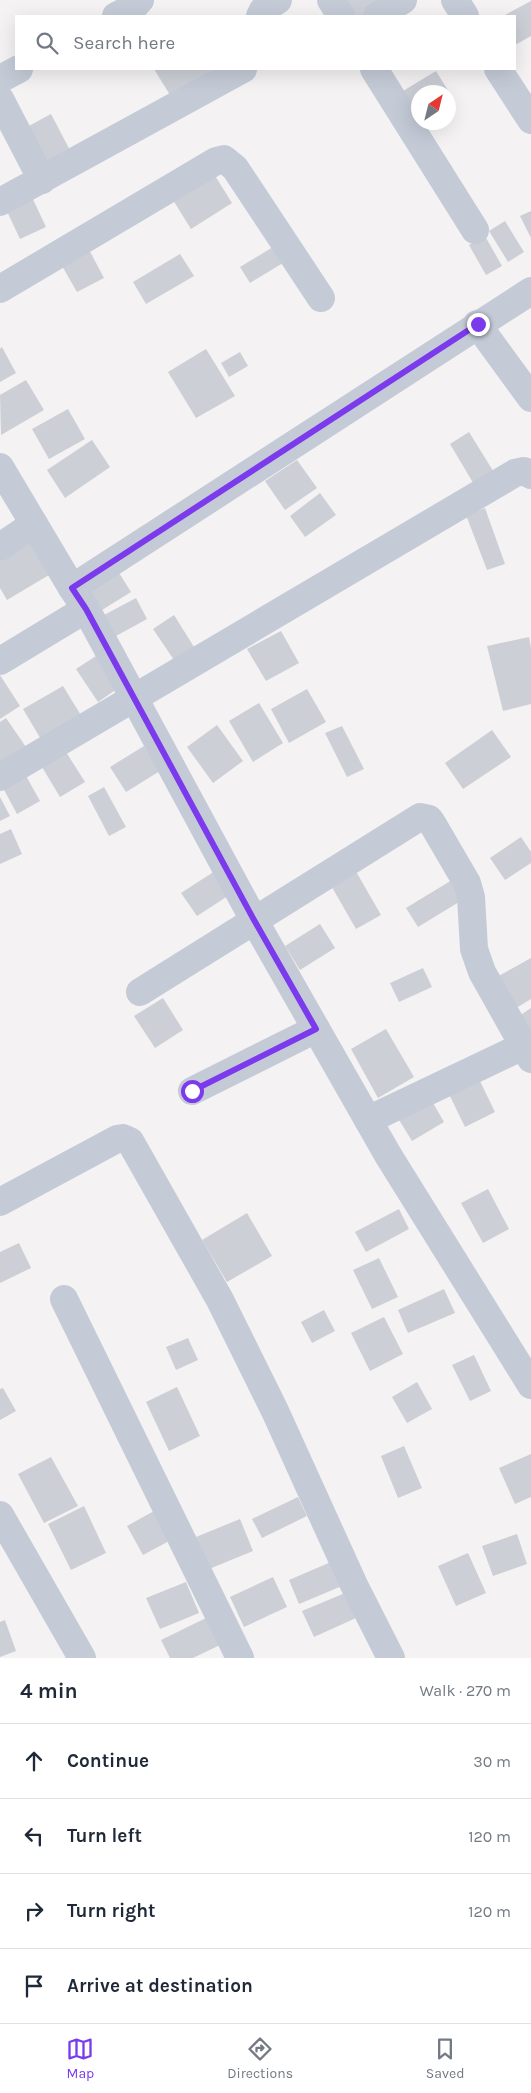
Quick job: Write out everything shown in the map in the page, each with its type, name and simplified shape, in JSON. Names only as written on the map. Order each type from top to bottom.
[{"type":"street","points":[[118,15],[134,6],[140,0]]},
{"type":"street","points":[[260,15],[263,10],[278,0]]},
{"type":"street","points":[[331,0],[340,15]]},
{"type":"street","points":[[379,15],[402,0]]},
{"type":"street","points":[[454,0],[464,15]]},
{"type":"street","points":[[0,79],[17,70]]},
{"type":"street","points":[[0,202],[241,70]]},
{"type":"street","points":[[375,70],[476,230]]},
{"type":"street","points":[[499,70],[531,120]]},
{"type":"street","points":[[0,99],[42,180]]},
{"type":"street","points":[[0,289],[216,161],[224,159],[235,168],[321,298]]},
{"type":"street","points":[[0,662],[79,599],[478,324],[531,291]]},
{"type":"street","points":[[478,324],[531,398]]},
{"type":"street","points":[[0,467],[79,599],[254,920],[368,1120],[531,1385]]},
{"type":"street","points":[[0,777],[515,473],[524,471],[531,475]]},
{"type":"street","points":[[0,547],[34,524]]},
{"type":"street","points":[[140,992],[420,817],[429,819],[469,890],[474,949],[482,972],[527,1052],[368,1120]]},
{"type":"street","points":[[192,1091],[316,1029]]},
{"type":"street","points":[[0,1202],[117,1139],[123,1138],[130,1141],[220,1300],[275,1410],[354,1585],[391,1658]]},
{"type":"street","points":[[64,1299],[240,1658]]},
{"type":"street","points":[[0,1515],[82,1658]]},
{"type":"building","points":[[340,0],[379,0],[369,15],[349,15]]},
{"type":"building","points":[[531,1],[531,36],[516,44],[516,15],[505,15]]},
{"type":"building","points":[[155,70],[211,70],[215,76],[173,100]]},
{"type":"building","points":[[436,71],[445,85],[413,85]]},
{"type":"building","points":[[411,86],[411,104],[403,91]]},
{"type":"building","points":[[51,114],[72,154],[46,168],[25,128]]},
{"type":"building","points":[[214,174],[232,203],[191,229],[173,200]]},
{"type":"building","points":[[30,193],[46,227],[20,239],[4,205]]},
{"type":"building","points":[[531,211],[531,238],[520,216]]},
{"type":"building","points":[[505,221],[524,252],[508,262],[489,231]]},
{"type":"building","points":[[485,236],[502,266],[486,275],[469,245]]},
{"type":"building","points":[[86,244],[104,278],[77,292],[58,259]]},
{"type":"building","points":[[273,247],[283,263],[250,283],[240,267]]},
{"type":"building","points":[[180,254],[194,276],[146,304],[133,282]]},
{"type":"building","points":[[2,347],[16,373],[0,382],[0,349]]},
{"type":"building","points":[[206,349],[235,396],[196,418],[168,372]]},
{"type":"building","points":[[240,352],[248,366],[229,377],[221,363]]},
{"type":"building","points":[[26,380],[44,410],[1,435],[0,395]]},
{"type":"building","points":[[68,409],[85,439],[49,459],[32,429]]},
{"type":"building","points":[[469,432],[495,474],[475,486],[450,444]]},
{"type":"building","points":[[92,440],[110,467],[65,498],[47,470]]},
{"type":"building","points":[[297,460],[317,488],[285,510],[265,481]]},
{"type":"building","points":[[320,493],[336,515],[305,537],[290,516]]},
{"type":"building","points":[[485,508],[505,564],[487,570],[466,515]]},
{"type":"building","points":[[34,538],[54,572],[7,600],[0,588],[0,559]]},
{"type":"building","points":[[116,568],[131,592],[102,610],[87,586]]},
{"type":"building","points":[[136,598],[147,619],[116,636],[104,615]]},
{"type":"building","points":[[174,615],[194,647],[174,660],[153,629]]},
{"type":"building","points":[[281,631],[299,663],[266,681],[247,649]]},
{"type":"building","points":[[529,637],[531,648],[531,704],[503,711],[487,646]]},
{"type":"building","points":[[96,656],[117,689],[98,702],[76,669]]},
{"type":"building","points":[[0,675],[20,706],[0,719]]},
{"type":"building","points":[[63,686],[82,717],[42,741],[23,709]]},
{"type":"building","points":[[307,689],[326,722],[289,743],[271,709]]},
{"type":"building","points":[[259,703],[283,743],[253,762],[229,721]]},
{"type":"building","points":[[6,718],[26,747],[0,765],[0,722]]},
{"type":"building","points":[[217,725],[243,761],[213,783],[187,747]]},
{"type":"building","points":[[342,726],[364,769],[347,777],[325,733]]},
{"type":"building","points":[[492,730],[511,757],[463,789],[445,763]]},
{"type":"building","points":[[144,746],[160,771],[126,792],[110,767]]},
{"type":"building","points":[[66,752],[85,782],[60,797],[42,767]]},
{"type":"building","points":[[25,774],[40,801],[17,814],[2,786]]},
{"type":"building","points":[[104,787],[126,827],[109,836],[88,796]]},
{"type":"building","points":[[0,797],[10,816],[0,821]]},
{"type":"building","points":[[11,829],[22,854],[0,864],[0,834]]},
{"type":"building","points":[[521,837],[531,852],[531,863],[505,880],[490,858]]},
{"type":"building","points":[[354,868],[381,915],[356,929],[329,882]]},
{"type":"building","points":[[215,871],[231,894],[197,916],[181,893]]},
{"type":"building","points":[[452,880],[464,899],[418,927],[406,908]]},
{"type":"building","points":[[320,924],[335,948],[300,970],[285,946]]},
{"type":"building","points":[[531,958],[531,999],[513,1010],[495,978]]},
{"type":"building","points":[[423,968],[432,987],[399,1002],[390,983]]},
{"type":"building","points":[[163,998],[183,1030],[155,1048],[134,1016]]},
{"type":"building","points":[[531,1008],[531,1036],[516,1018]]},
{"type":"building","points":[[386,1029],[414,1077],[378,1098],[351,1049]]},
{"type":"building","points":[[477,1075],[495,1112],[465,1127],[447,1090]]},
{"type":"building","points":[[429,1096],[444,1122],[412,1141],[396,1115]]},
{"type":"building","points":[[488,1189],[509,1229],[483,1243],[461,1203]]},
{"type":"building","points":[[399,1209],[409,1229],[366,1252],[355,1232]]},
{"type":"building","points":[[247,1213],[272,1256],[227,1282],[202,1240]]},
{"type":"building","points":[[19,1243],[31,1268],[0,1283],[0,1252]]},
{"type":"building","points":[[379,1258],[398,1297],[372,1309],[353,1270]]},
{"type":"building","points":[[444,1289],[455,1313],[408,1333],[398,1310]]},
{"type":"building","points":[[324,1310],[335,1331],[312,1343],[301,1322]]},
{"type":"building","points":[[384,1317],[403,1354],[370,1371],[351,1333]]},
{"type":"building","points":[[188,1338],[198,1360],[176,1370],[166,1347]]},
{"type":"building","points":[[474,1355],[491,1391],[470,1401],[452,1365]]},
{"type":"building","points":[[417,1382],[432,1409],[407,1423],[392,1397]]},
{"type":"building","points":[[177,1387],[200,1436],[169,1451],[146,1402]]},
{"type":"building","points":[[3,1388],[16,1411],[0,1420],[0,1389]]},
{"type":"building","points":[[404,1446],[422,1488],[398,1498],[381,1456]]},
{"type":"building","points":[[531,1454],[531,1497],[515,1504],[499,1468]]},
{"type":"building","points":[[51,1457],[78,1506],[44,1523],[18,1474]]},
{"type":"building","points":[[298,1497],[307,1516],[262,1538],[252,1519]]},
{"type":"building","points":[[84,1506],[106,1553],[71,1570],[48,1524]]},
{"type":"building","points":[[154,1511],[171,1540],[143,1555],[127,1526]]},
{"type":"building","points":[[240,1519],[253,1551],[209,1569],[196,1537]]},
{"type":"building","points":[[517,1534],[527,1564],[493,1576],[482,1546]]},
{"type":"building","points":[[468,1553],[486,1593],[456,1606],[438,1566]]},
{"type":"building","points":[[331,1562],[342,1586],[299,1604],[289,1580]]},
{"type":"building","points":[[273,1577],[287,1607],[244,1627],[230,1597]]},
{"type":"building","points":[[186,1582],[199,1613],[160,1629],[146,1598]]},
{"type":"building","points":[[345,1593],[356,1618],[314,1637],[302,1611]]},
{"type":"building","points":[[206,1618],[220,1645],[193,1658],[170,1658],[161,1640]]},
{"type":"building","points":[[5,1620],[16,1651],[0,1657],[0,1622]]},
{"type":"route","points":[[192,1091],[316,1029],[254,920],[86,609],[72,588],[478,324]]}]
